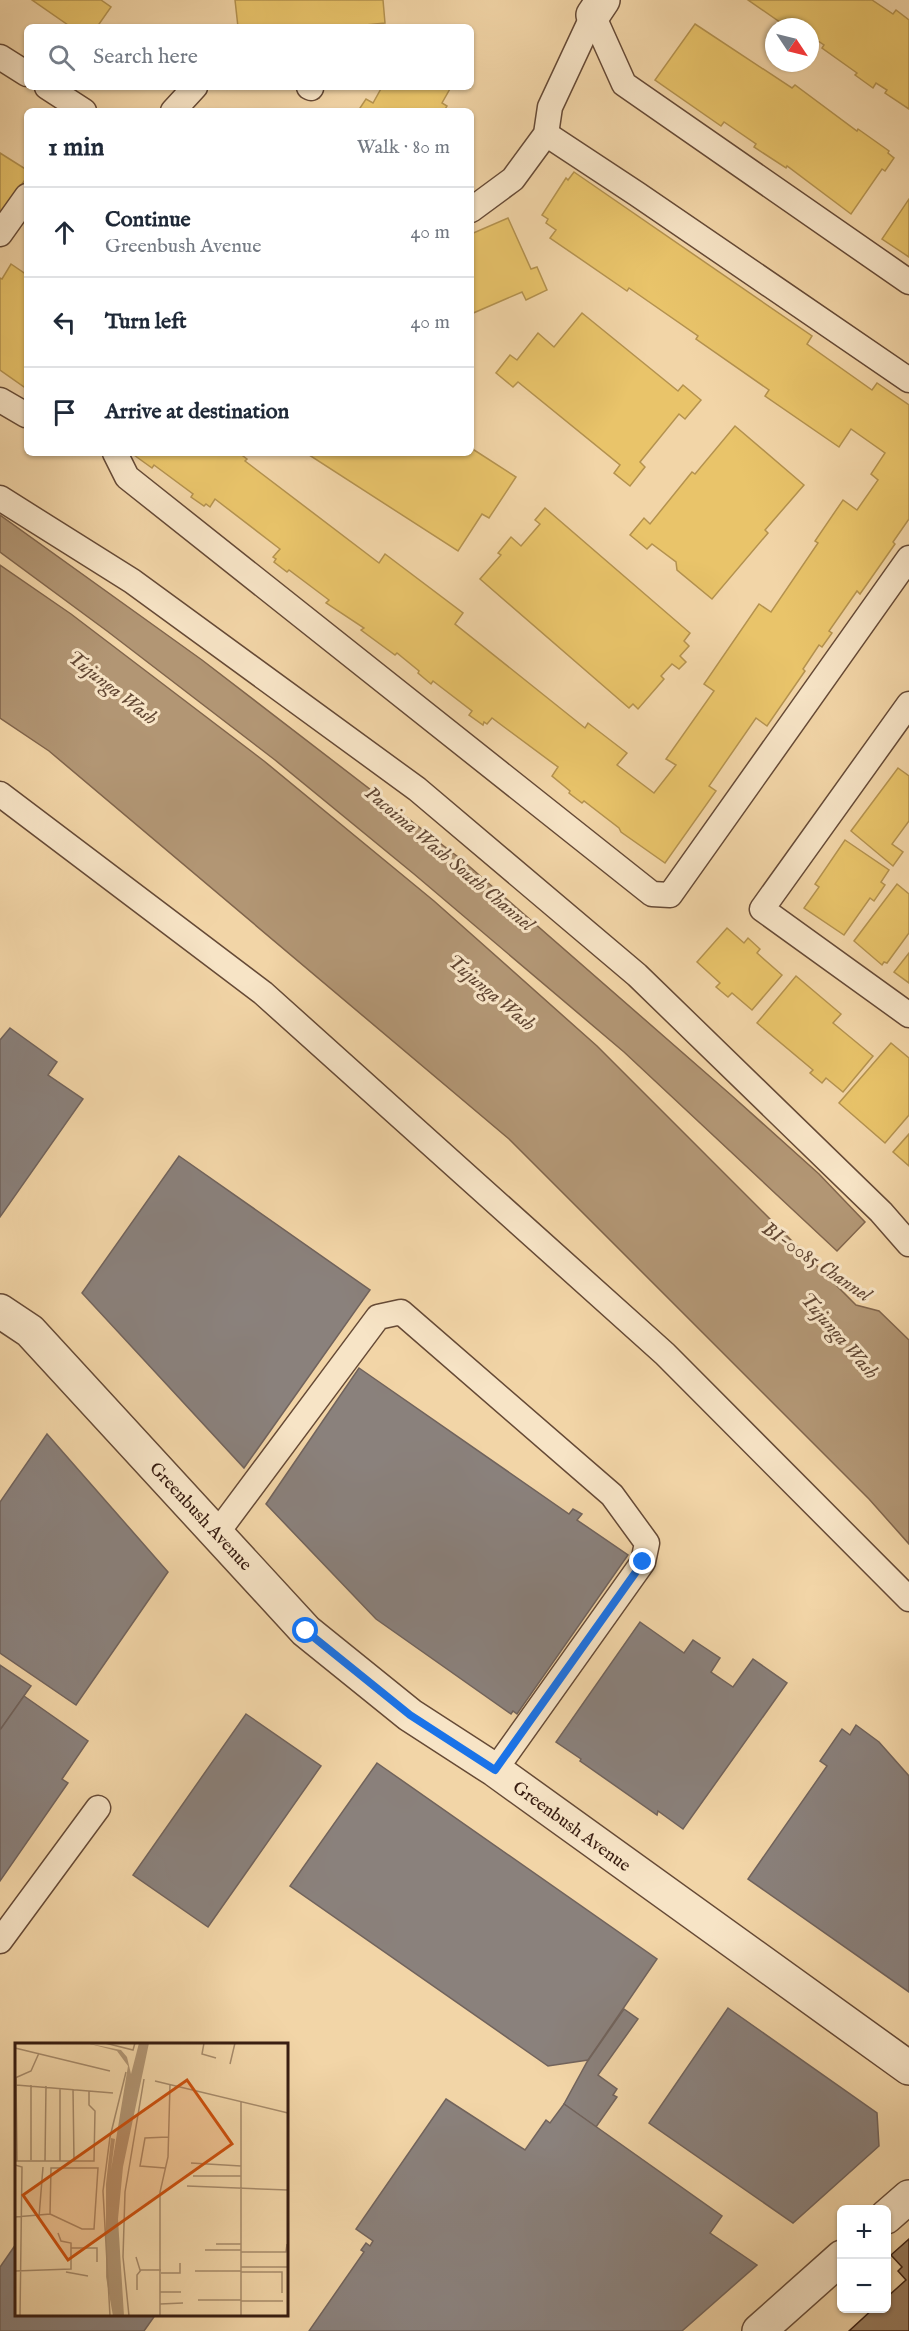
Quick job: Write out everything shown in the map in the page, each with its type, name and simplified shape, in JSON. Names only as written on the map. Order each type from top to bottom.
[{"type":"street","name":"Greenbush Avenue","points":[[0,1311],[30,1332],[306,1631],[410,1715],[495,1770],[909,2068]]},
{"type":"street","points":[[891,2213],[909,2197]]},
{"type":"street","points":[[759,2331],[840,2259]]},
{"type":"lane","points":[[474,208],[513,179],[546,134],[550,107],[598,8]]},
{"type":"lane","points":[[598,8],[624,84],[909,282]]},
{"type":"lane","points":[[0,57],[24,72]]},
{"type":"lane","points":[[52,90],[79,108]]},
{"type":"lane","points":[[176,108],[192,90]]},
{"type":"lane","points":[[546,134],[909,380]]},
{"type":"lane","points":[[0,234],[24,200]]},
{"type":"lane","points":[[0,400],[24,414]]},
{"type":"lane","points":[[116,456],[127,477],[652,894],[670,895],[909,558]]},
{"type":"lane","points":[[0,498],[132,581],[417,789],[637,975],[881,1212],[909,1244]]},
{"type":"lane","points":[[905,717],[762,909],[909,1015]]},
{"type":"lane","points":[[0,794],[263,993],[665,1354],[909,1599]]},
{"type":"lane","points":[[217,1533],[378,1317],[401,1312],[612,1495],[647,1543],[643,1562],[495,1770]]},
{"type":"lane","points":[[0,1941],[98,1808]]},
{"type":"water","name":"Pacoima Wash South Channel","points":[[0,515],[202,660],[462,860],[819,1174],[865,1222],[837,1251],[624,1052],[414,874],[275,760],[0,552]]},
{"type":"water","name":"Tujunga Wash","points":[[0,565],[71,614],[264,761],[434,901],[597,1046],[856,1305],[879,1311],[909,1340],[909,1544],[869,1499],[509,1139],[49,751],[0,718]]},
{"type":"building: Homes","points":[[32,0],[101,0],[111,7],[99,24],[67,24]]},
{"type":"building: Homes","points":[[235,0],[383,0],[385,23],[375,24],[238,24]]},
{"type":"building: Homes","points":[[748,0],[872,0],[893,14],[896,10],[909,20],[909,109],[885,93],[887,90],[876,83],[873,88],[855,75],[857,73],[822,48],[824,45],[819,42],[819,18],[774,18]]},
{"type":"building: Homes","points":[[695,24],[765,72],[792,88],[795,85],[857,131],[858,129],[889,151],[888,153],[894,158],[885,171],[882,169],[851,214],[787,166],[786,168],[754,147],[756,144],[724,122],[721,126],[655,80]]},
{"type":"building: Homes","points":[[380,90],[449,90],[442,103],[447,106],[446,108],[360,108],[366,99],[373,103]]},
{"type":"building: Homes","points":[[0,153],[24,168],[24,181],[0,215]]},
{"type":"building: Homes","points":[[574,172],[812,336],[807,344],[872,390],[877,383],[909,405],[909,519],[893,542],[895,544],[860,594],[857,591],[829,631],[832,633],[822,647],[819,645],[803,669],[805,671],[767,726],[756,718],[709,786],[716,791],[665,863],[621,832],[584,801],[582,803],[569,793],[570,791],[552,776],[558,767],[492,718],[483,725],[469,715],[472,711],[433,681],[431,684],[397,653],[395,655],[361,630],[364,628],[326,603],[329,600],[289,570],[287,572],[274,562],[276,559],[273,557],[280,549],[215,499],[210,507],[206,504],[204,506],[191,497],[193,494],[154,465],[152,468],[135,456],[243,456],[247,459],[245,461],[379,563],[385,554],[463,613],[455,624],[585,728],[588,723],[627,753],[617,765],[654,793],[676,765],[666,759],[714,691],[704,684],[759,604],[771,612],[818,543],[815,541],[843,500],[857,510],[878,480],[871,474],[885,453],[851,429],[839,447],[765,396],[769,390],[696,339],[698,336],[629,288],[627,291],[550,238],[556,230],[546,223],[548,219],[542,215],[566,178],[568,180]]},
{"type":"building: Homes","points":[[909,199],[909,257],[882,239]]},
{"type":"building: Homes","points":[[508,218],[531,269],[537,267],[547,290],[526,300],[522,292],[474,313],[474,233]]},
{"type":"building: Homes","points":[[11,264],[24,273],[24,387],[0,370],[0,278],[2,279]]},
{"type":"building: Homes","points":[[582,313],[678,391],[683,385],[701,400],[685,419],[679,414],[640,462],[645,467],[630,486],[614,473],[620,465],[518,382],[513,387],[496,373],[510,355],[517,360],[538,333],[554,347]]},
{"type":"building: Homes","points":[[735,426],[804,485],[765,530],[768,533],[712,599],[677,570],[676,562],[652,544],[647,549],[630,535],[644,518],[650,524],[692,472],[695,474]]},
{"type":"building: Homes","points":[[474,450],[516,477],[489,518],[482,514],[458,551],[311,456],[474,456]]},
{"type":"building: Homes","points":[[545,508],[690,633],[684,641],[689,646],[680,656],[686,662],[679,669],[672,664],[661,676],[664,679],[638,709],[633,704],[629,708],[480,579],[501,555],[498,553],[511,537],[521,546],[540,524],[535,520]]},
{"type":"building: Homes","points":[[898,768],[909,776],[909,821],[892,844],[903,852],[893,866],[851,831]]},
{"type":"building: Homes","points":[[845,840],[889,870],[881,882],[885,885],[874,901],[870,898],[844,935],[804,908],[819,887],[815,884]]},
{"type":"building: Homes","points":[[897,884],[909,894],[909,933],[887,963],[884,962],[882,965],[854,941]]},
{"type":"building: Homes","points":[[727,928],[744,943],[748,938],[760,949],[757,953],[782,975],[752,1010],[732,993],[728,997],[716,987],[720,983],[697,962]]},
{"type":"building: Homes","points":[[909,953],[909,983],[894,972]]},
{"type":"building: Homes","points":[[796,976],[841,1014],[833,1023],[873,1056],[843,1092],[826,1078],[822,1083],[810,1073],[813,1070],[757,1023]]},
{"type":"building: Homes","points":[[891,1043],[909,1058],[909,1115],[885,1143],[839,1103]]},
{"type":"building: Homes","points":[[909,1134],[909,1166],[893,1152]]},
{"type":"building: Industry","points":[[10,1028],[57,1062],[48,1075],[83,1099],[0,1217],[0,1040]]},
{"type":"building: Industry","points":[[179,1156],[370,1290],[244,1468],[82,1293]]},
{"type":"building: Industry","points":[[359,1368],[569,1514],[573,1509],[582,1514],[577,1520],[628,1555],[517,1714],[513,1711],[511,1714],[376,1619],[266,1504]]},
{"type":"building: Industry","points":[[47,1434],[168,1572],[76,1705],[0,1653],[0,1502]]},
{"type":"building: Industry","points":[[640,1622],[684,1653],[693,1640],[720,1658],[711,1672],[733,1687],[753,1659],[787,1683],[683,1829],[658,1811],[657,1815],[556,1742]]},
{"type":"building: Industry","points":[[0,1665],[31,1686],[0,1730]]},
{"type":"building: Industry","points":[[24,1696],[88,1741],[62,1779],[68,1783],[0,1881],[0,1730]]},
{"type":"building: Industry","points":[[246,1714],[321,1766],[208,1927],[133,1875]]},
{"type":"building: Industry","points":[[856,1725],[879,1742],[909,1776],[909,1992],[748,1879],[827,1766],[820,1761],[842,1729],[850,1735]]},
{"type":"building: Industry","points":[[377,1763],[657,1959],[588,2060],[548,2066],[290,1886]]},
{"type":"building: Industry","points":[[728,2008],[877,2113],[879,2146],[793,2223],[649,2123]]},
{"type":"building: Industry","points":[[624,2009],[638,2019],[598,2075],[617,2089],[613,2095],[617,2097],[596,2127],[564,2104],[587,2062]]},
{"type":"building: Industry","points":[[446,2099],[525,2150],[546,2120],[550,2123],[564,2104],[722,2216],[710,2233],[757,2265],[682,2331],[309,2331],[364,2252],[361,2250],[366,2243],[370,2246],[373,2241],[356,2229]]},
{"type":"building: Industry","points":[[15,2245],[15,2316],[155,2316],[144,2331],[0,2331],[0,2267]]},
{"type":"building: Other","points":[[909,2239],[909,2331],[849,2331],[869,2313],[891,2313],[891,2294],[906,2280],[898,2271],[902,2267],[891,2255]]},
{"type":"route","points":[[306,1631],[410,1715],[495,1770],[643,1562]]},
{"type":"water label","name":"BI-0085 Channel","points":[[817,1261]]}]
